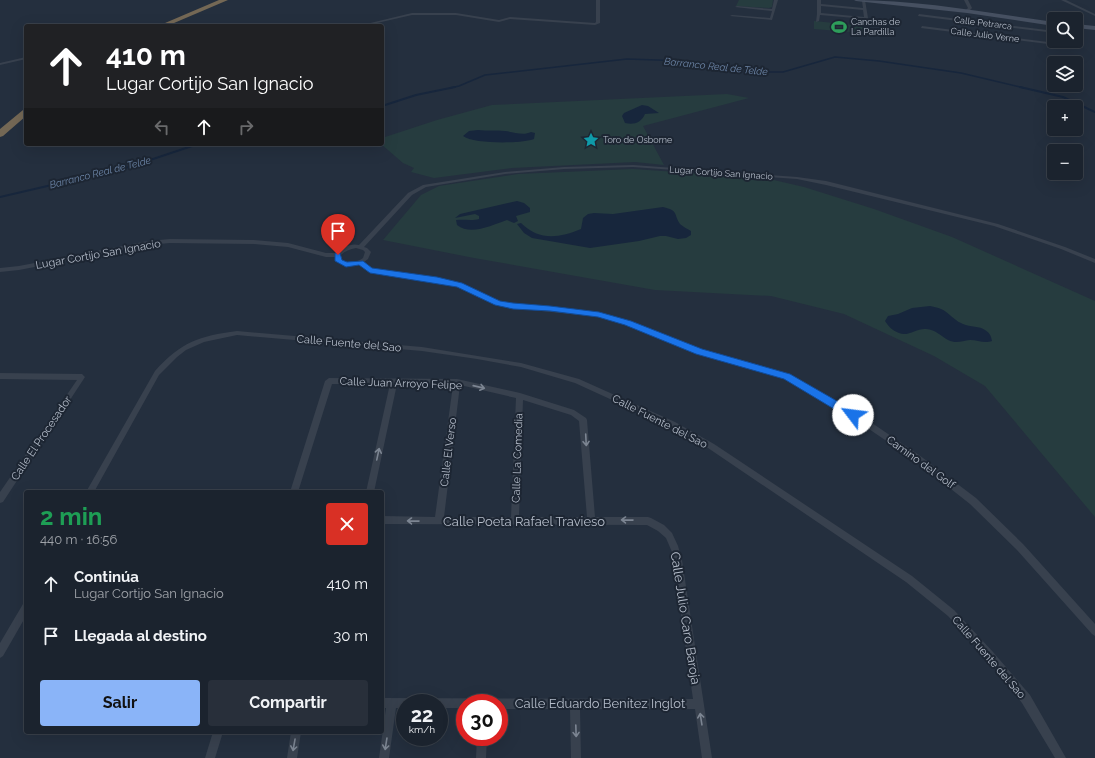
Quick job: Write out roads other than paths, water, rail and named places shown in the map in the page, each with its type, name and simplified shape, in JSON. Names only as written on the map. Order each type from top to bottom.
[{"type":"highway","points":[[160,24],[215,0]]},
{"type":"highway","points":[[161,24],[225,0]]},
{"type":"highway","points":[[210,6],[230,0]]},
{"type":"highway","points":[[0,122],[24,103]]},
{"type":"highway","points":[[0,134],[24,114]]},
{"type":"highway","points":[[0,142],[14,122]]},
{"type":"street","points":[[368,24],[407,14],[440,13],[499,21],[515,18],[598,23],[598,0]]},
{"type":"street","points":[[732,16],[771,19],[776,0]]},
{"type":"street","points":[[817,21],[819,14],[819,0]]},
{"type":"street","points":[[856,0],[984,13],[1047,23]]},
{"type":"street","points":[[966,0],[970,8],[967,11]]},
{"type":"street","points":[[1063,0],[1095,15]]},
{"type":"street","points":[[819,14],[866,18],[864,1]]},
{"type":"street","points":[[819,5],[865,9]]},
{"type":"street","points":[[737,7],[774,10]]},
{"type":"street","points":[[984,13],[988,35]]},
{"type":"street","points":[[515,18],[520,15]]},
{"type":"street","name":"Calle Petrarca","points":[[919,15],[1047,31]]},
{"type":"street","name":"Calle Julio Verne","points":[[922,27],[1047,43]]},
{"type":"street","points":[[1083,27],[1095,28]]},
{"type":"street","points":[[0,64],[24,58]]},
{"type":"street","name":"Lugar Cortijo San Ignacio","points":[[361,247],[410,194],[425,186],[505,173],[564,168],[633,166],[797,178],[826,183],[996,225],[1063,248],[1095,262]]},
{"type":"street","name":"Lugar Cortijo San Ignacio","points":[[0,270],[148,243],[170,241],[254,242],[288,245],[326,255],[338,255],[339,261],[346,264],[360,262]]},
{"type":"street","points":[[338,255],[340,252],[350,247],[361,247],[368,252],[368,256],[360,262]]},
{"type":"street","name":"Camino del Golf","points":[[360,262],[370,270],[437,280],[459,285],[498,303],[513,306],[550,308],[599,315],[628,323],[699,352],[787,376],[866,423],[916,457],[973,501],[1020,547],[1095,632]]},
{"type":"street","name":"Calle Fuente del Sao","points":[[91,490],[157,373],[170,358],[190,344],[212,336],[237,333],[422,349],[521,365],[577,381],[672,424],[711,446],[915,584],[951,613],[990,655],[1026,699],[1061,758]]},
{"type":"street","name":"Calle El Procesador","points":[[0,376],[82,377],[0,499]]},
{"type":"street","name":"Calle Juan Arroyo Felipe","points":[[295,490],[329,381],[457,382],[520,396],[574,413],[584,420],[591,520]]},
{"type":"street","points":[[370,490],[394,381]]},
{"type":"street","name":"Calle El Verso","points":[[439,522],[457,382]]},
{"type":"street","name":"Calle La Comedia","points":[[515,520],[520,396]]},
{"type":"street","name":"Calle Poeta Rafael Travieso","points":[[384,520],[439,522],[515,520],[648,520],[664,529]]},
{"type":"street","name":"Calle Julio Caro Baroja","points":[[664,529],[674,545],[678,560],[707,758]]},
{"type":"street","points":[[0,653],[24,611]]},
{"type":"street","name":"Calle Eduardo Benítez Inglot","points":[[508,703],[575,704],[631,702],[699,704]]},
{"type":"street","points":[[384,758],[387,703]]},
{"type":"street","name":"Calle Eduardo Benítez Inglot","points":[[387,703],[456,703]]},
{"type":"street","points":[[575,704],[576,758]]},
{"type":"street","points":[[210,758],[217,734]]},
{"type":"street","points":[[292,758],[296,734]]},
{"type":"street","points":[[481,758],[482,746]]},
{"type":"water","points":[[642,105],[648,106],[659,113],[645,114],[639,121],[631,124],[625,123],[622,116],[624,113]]},
{"type":"water","points":[[478,130],[522,134],[531,132],[535,133],[534,139],[519,142],[476,141],[463,136],[469,131]]},
{"type":"water","points":[[517,201],[524,203],[530,208],[530,212],[516,216],[518,221],[514,223],[507,220],[475,230],[469,230],[457,225],[456,220],[479,219],[479,216],[475,214],[455,218],[460,214]]},
{"type":"water","points":[[663,207],[674,211],[680,224],[691,231],[691,235],[686,238],[678,239],[660,236],[639,241],[590,248],[532,238],[524,233],[517,224],[521,223],[535,233],[557,236],[581,229],[583,218],[588,214],[613,214]]},
{"type":"water","points":[[930,306],[946,311],[958,322],[987,331],[991,336],[992,341],[984,342],[970,340],[954,342],[936,332],[926,329],[902,334],[893,330],[885,321],[888,316],[898,314],[912,308]]},
{"type":"waterway","name":"Barranco Real de Telde","points":[[450,88],[459,86],[485,75],[627,59],[687,61],[770,72],[783,72],[835,57],[879,61],[961,73],[1024,88]]},
{"type":"waterway","name":"Barranco Real de Telde","points":[[384,105],[416,95],[455,87]]},
{"type":"waterway","name":"Barranco Real de Telde","points":[[1020,87],[1063,97],[1095,112]]},
{"type":"waterway","name":"Barranco Real de Telde","points":[[0,197],[129,167],[192,146]]},
{"type":"place","name":"Canchas de La Pardilla","points":[[839,27]]},
{"type":"place","name":"Toro de Osborne","points":[[591,140]]}]
